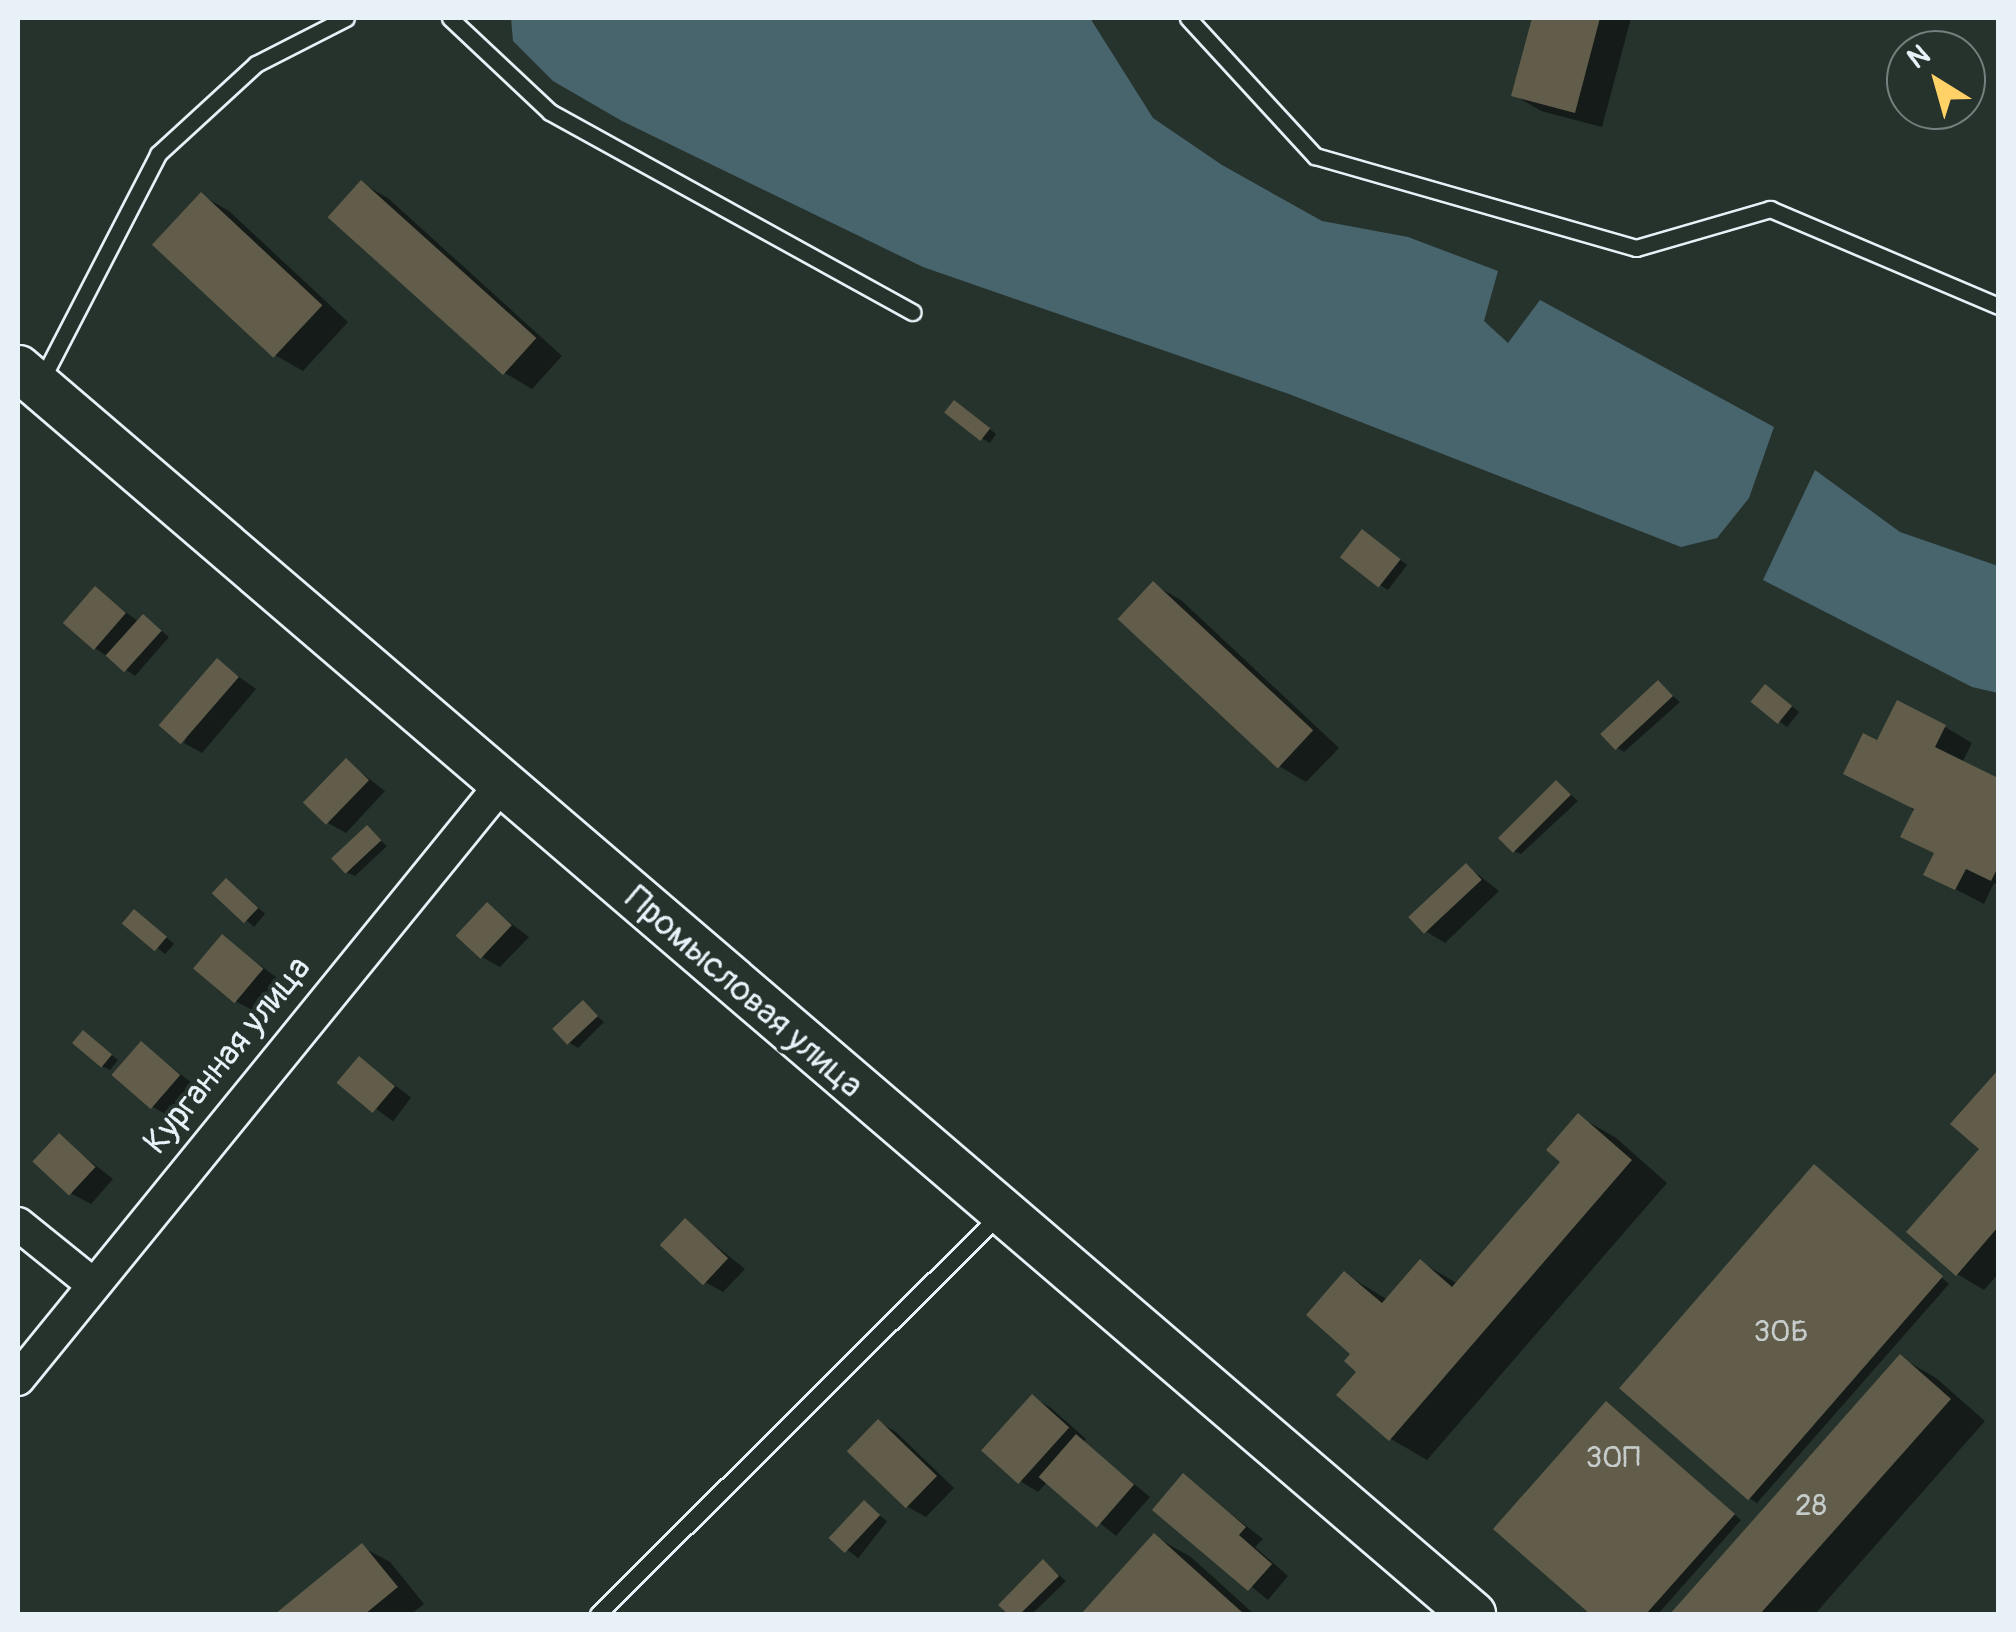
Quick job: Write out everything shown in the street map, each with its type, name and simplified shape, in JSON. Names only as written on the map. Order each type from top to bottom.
[{"type":"main road","name":"Промысловая улица","points":[[28,377],[1472,1614]]},
{"type":"street","name":"Курганная улица","points":[[18,1379],[91,1283],[502,785]]},
{"type":"street","points":[[18,1224],[91,1283]]},
{"type":"lane","points":[[28,377],[158,154],[256,64],[346,18]]},
{"type":"lane","points":[[450,18],[550,112],[913,312]]},
{"type":"lane","points":[[1188,18],[1316,156],[1636,248],[1770,209],[1998,306]]},
{"type":"lane","points":[[598,1614],[1002,1213]]},
{"type":"water","points":[[511,18],[1090,18],[1153,118],[1222,165],[1322,221],[1408,237],[1498,271],[1484,321],[1508,343],[1540,300],[1774,427],[1749,498],[1717,538],[1681,547],[1289,394],[923,267],[622,121],[553,81],[513,41]]},
{"type":"water","points":[[1815,470],[1900,532],[1998,566],[1998,693],[1972,687],[1763,580]]},
{"type":"building","points":[[1532,18],[1600,18],[1575,113],[1511,96]]},
{"type":"building","points":[[361,180],[536,338],[503,375],[328,217]]},
{"type":"building","points":[[201,192],[322,305],[273,358],[152,245]]},
{"type":"building","points":[[954,400],[990,428],[980,441],[944,413]]},
{"type":"building","points":[[1362,529],[1401,559],[1378,588],[1340,557]]},
{"type":"building","points":[[1153,581],[1313,730],[1278,768],[1118,619]]},
{"type":"building","points":[[95,586],[126,613],[94,650],[63,623]]},
{"type":"building","points":[[143,614],[162,631],[124,672],[106,656]]},
{"type":"building","points":[[217,658],[239,677],[180,744],[159,725]]},
{"type":"building","points":[[1658,680],[1673,696],[1615,750],[1600,734]]},
{"type":"building","points":[[1765,684],[1792,706],[1778,724],[1751,702]]},
{"type":"building","points":[[1897,700],[1946,725],[1935,747],[1998,778],[1998,867],[1991,881],[1966,869],[1955,890],[1923,875],[1934,853],[1900,837],[1914,809],[1843,774],[1863,733],[1877,740]]},
{"type":"building","points":[[346,758],[369,780],[326,825],[303,803]]},
{"type":"building","points":[[1556,780],[1571,795],[1513,853],[1498,838]]},
{"type":"building","points":[[367,825],[381,840],[345,874],[331,858]]},
{"type":"building","points":[[1466,863],[1482,880],[1424,934],[1408,917]]},
{"type":"building","points":[[226,878],[258,908],[244,923],[212,893]]},
{"type":"building","points":[[487,902],[512,925],[480,959],[456,936]]},
{"type":"building","points":[[134,909],[167,937],[155,951],[122,924]]},
{"type":"building","points":[[222,934],[263,969],[234,1003],[193,968]]},
{"type":"building","points":[[583,1000],[598,1016],[567,1045],[552,1029]]},
{"type":"building","points":[[83,1030],[112,1054],[101,1067],[72,1043]]},
{"type":"building","points":[[141,1041],[180,1075],[151,1109],[111,1075]]},
{"type":"building","points":[[359,1056],[395,1086],[373,1113],[337,1083]]},
{"type":"building","points":[[1998,1070],[1998,1227],[1956,1276],[1906,1232],[1979,1149],[1950,1124]]},
{"type":"building","points":[[1578,1113],[1632,1160],[1389,1441],[1336,1395],[1356,1372],[1344,1361],[1350,1354],[1306,1315],[1344,1271],[1382,1303],[1420,1259],[1452,1287],[1560,1162],[1546,1150]]},
{"type":"building","points":[[59,1133],[96,1167],[69,1196],[32,1162]]},
{"type":"building","points":[[1814,1164],[1943,1276],[1748,1500],[1619,1388]]},
{"type":"building","points":[[685,1218],[728,1258],[703,1285],[660,1245]]},
{"type":"building","points":[[1900,1354],[1951,1399],[1760,1614],[1670,1614]]},
{"type":"building","points":[[1032,1394],[1069,1427],[1018,1484],[981,1450]]},
{"type":"building","points":[[1606,1401],[1735,1514],[1646,1614],[1590,1614],[1493,1529]]},
{"type":"building","points":[[878,1419],[937,1476],[906,1508],[847,1451]]},
{"type":"building","points":[[1076,1434],[1134,1485],[1097,1528],[1039,1477]]},
{"type":"building","points":[[1183,1473],[1246,1527],[1239,1535],[1272,1564],[1248,1591],[1152,1510]]},
{"type":"building","points":[[864,1500],[880,1515],[845,1553],[829,1538]]},
{"type":"building","points":[[1154,1533],[1244,1614],[1081,1614]]},
{"type":"building","points":[[362,1543],[398,1587],[365,1614],[275,1614]]},
{"type":"building","points":[[1043,1559],[1059,1576],[1020,1614],[1008,1614],[998,1605]]}]
